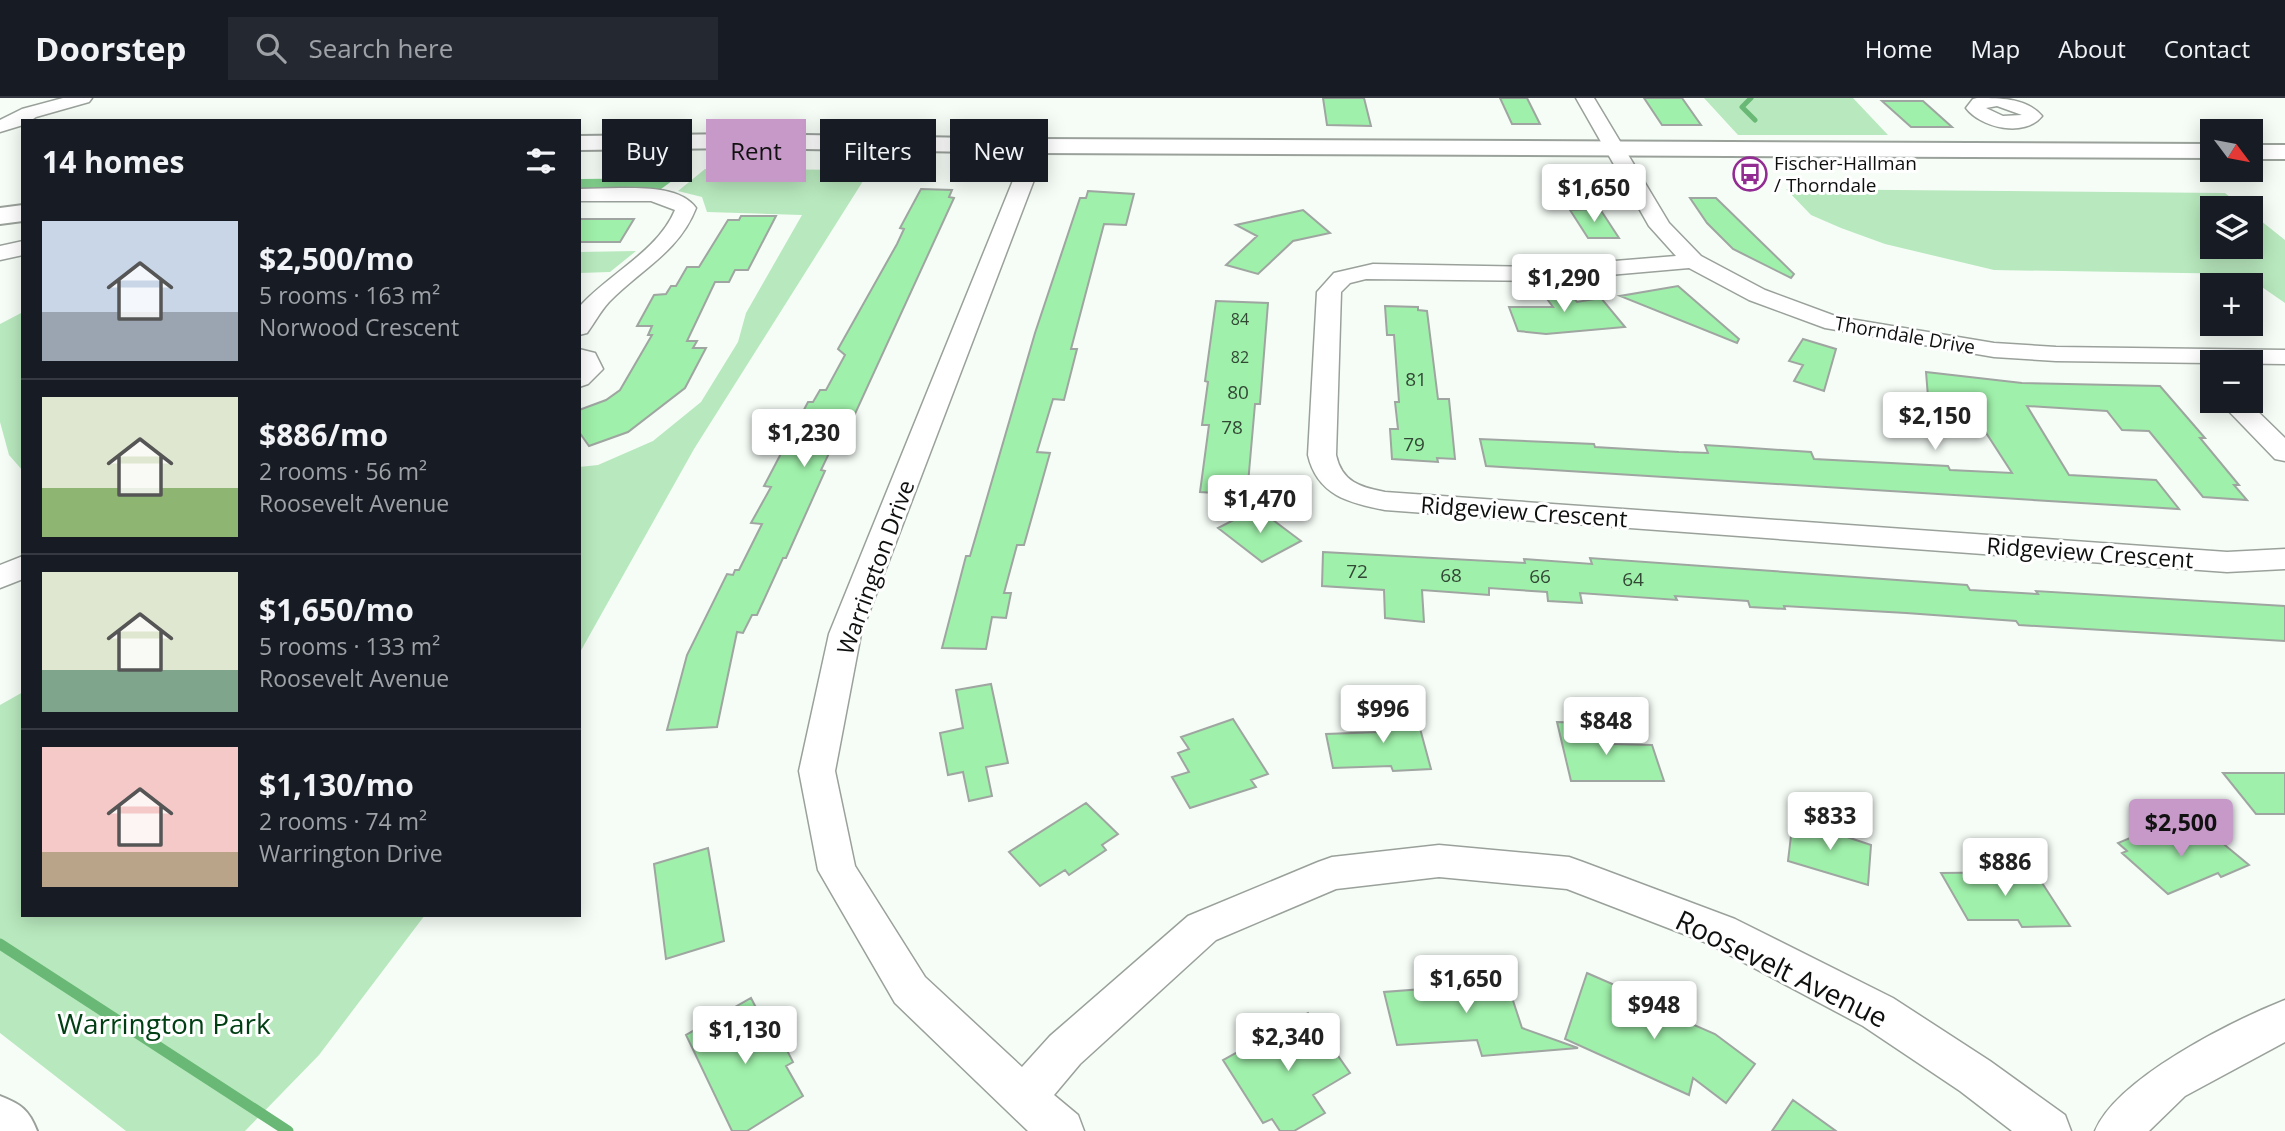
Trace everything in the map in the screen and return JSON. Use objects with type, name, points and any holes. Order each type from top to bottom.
[{"type":"main road","points":[[581,144],[741,141],[950,150]]},
{"type":"main road","points":[[1048,154],[1167,164],[1621,156],[2200,151]]},
{"type":"main road","points":[[2263,152],[2285,152]]},
{"type":"main road","points":[[581,158],[950,154]]},
{"type":"main road","points":[[1621,156],[2200,169]]},
{"type":"main road","points":[[2263,169],[2285,169]]},
{"type":"main road","points":[[0,201],[21,198]]},
{"type":"main road","points":[[0,216],[21,213]]},
{"type":"main road","points":[[0,1124],[10,1131]]},
{"type":"street","points":[[22,119],[29,113],[83,98]]},
{"type":"street","name":"Thorndale Drive","points":[[1585,98],[1660,226],[1693,261],[1757,295],[1833,323],[1994,350],[2285,357]]},
{"type":"street","points":[[0,110],[23,109],[29,113]]},
{"type":"street","points":[[0,126],[21,119]]},
{"type":"street","name":"Warrington Drive","points":[[1023,182],[845,634],[817,771],[837,870],[910,990],[1023,1098],[1062,1131]]},
{"type":"street","points":[[581,195],[650,195],[675,199],[686,208],[684,218],[672,236],[600,297],[581,323]]},
{"type":"street","points":[[0,253],[21,248]]},
{"type":"street","name":"Ridgeview Crescent","points":[[1693,261],[1541,274],[1373,271],[1350,274],[1335,281],[1329,292],[1322,455],[1324,471],[1335,483],[1354,495],[1385,501],[2227,562],[2285,559]]},
{"type":"street","points":[[2188,356],[2200,368]]},
{"type":"street","points":[[581,357],[586,358],[590,369],[581,377]]},
{"type":"street","points":[[2244,413],[2285,453]]},
{"type":"street","points":[[0,578],[21,567]]},
{"type":"street","name":"Roosevelt Avenue","points":[[1023,1098],[1065,1050],[1202,928],[1332,873],[1439,862],[1569,873],[1721,930],[1878,1012],[1975,1076],[2049,1131]]},
{"type":"street","points":[[2117,1131],[2170,1081],[2285,1020]]},
{"type":"green space","points":[[1704,98],[1853,98],[1888,135],[1738,135]]},
{"type":"green space","points":[[705,169],[706,182],[806,182],[806,170],[820,170],[820,182],[862,182],[694,449],[581,650],[581,467],[598,465],[653,441],[701,402],[738,342],[746,313],[802,215],[707,212],[702,197],[678,191]]},
{"type":"green space","points":[[581,179],[602,179],[602,182],[671,182],[661,189],[581,189]]},
{"type":"green space","points":[[1786,189],[2225,193],[2229,196],[2200,196],[2200,259],[2263,259],[2263,223],[2285,240],[2285,303],[2263,288],[2263,273],[1994,270],[1885,244],[1811,215]]},
{"type":"green space","points":[[636,251],[610,272],[581,273],[581,252]]},
{"type":"green space","points":[[21,313],[21,469],[9,455],[0,422],[0,324]]},
{"type":"green space","name":"Warrington Park","points":[[21,693],[21,917],[423,917],[319,1055],[245,1131],[126,1131],[0,1033],[0,705]]},
{"type":"building","points":[[1323,98],[1364,98],[1371,126],[1327,125]]},
{"type":"building","points":[[1500,98],[1527,98],[1540,124],[1512,124]]},
{"type":"building","points":[[1644,98],[1682,98],[1701,125],[1662,125]]},
{"type":"building","points":[[1882,101],[1923,101],[1952,127],[1911,127]]},
{"type":"building","points":[[921,189],[952,190],[949,197],[954,198],[849,427],[842,426],[821,470],[825,471],[786,558],[783,558],[757,615],[752,615],[743,633],[737,632],[717,727],[667,730],[687,655],[727,574],[733,575],[735,570],[739,570],[762,524],[751,523],[771,487],[764,486],[808,402],[813,402],[820,390],[826,390],[845,355],[838,349],[897,244],[904,229],[900,228]]},
{"type":"building","points":[[1088,191],[1134,194],[1126,225],[1104,224],[1071,349],[1077,349],[1064,400],[1053,399],[1037,452],[1050,453],[1024,545],[1017,545],[1004,593],[1011,593],[1006,618],[992,617],[986,649],[942,648],[966,556],[970,556],[1035,333],[1080,198],[1086,198]]},
{"type":"building","points":[[1690,198],[1716,198],[1794,274],[1791,278],[1733,249],[1707,223]]},
{"type":"building","points":[[1600,209],[1619,238],[1588,238],[1570,210]]},
{"type":"building","points":[[1303,210],[1330,233],[1293,241],[1258,274],[1226,265],[1257,236],[1236,225]]},
{"type":"building","points":[[741,216],[776,216],[748,270],[735,270],[729,282],[715,282],[687,341],[697,341],[693,348],[706,348],[685,388],[628,432],[589,446],[581,435],[581,409],[606,400],[620,390],[652,335],[648,335],[652,326],[637,326],[654,295],[666,294],[671,286],[676,286],[687,267],[699,267],[728,220],[739,220]]},
{"type":"building","points":[[581,219],[634,219],[620,242],[581,242]]},
{"type":"building","points":[[1561,282],[1577,302],[1601,298],[1625,327],[1546,334],[1518,331],[1509,307],[1553,307],[1536,284]]},
{"type":"building","points":[[1678,286],[1739,339],[1737,343],[1620,296]]},
{"type":"building","points":[[1216,301],[1268,303],[1260,404],[1255,404],[1247,495],[1200,492],[1209,425],[1202,425],[1208,382],[1205,381]]},
{"type":"building","points":[[1385,306],[1418,307],[1418,310],[1427,311],[1438,399],[1449,399],[1455,459],[1437,458],[1438,462],[1392,459],[1390,429],[1398,429],[1395,402],[1399,402],[1394,335],[1387,335]]},
{"type":"building","points":[[1803,339],[1836,349],[1824,391],[1794,381],[1803,365],[1789,361]]},
{"type":"building","points":[[1926,372],[2022,383],[2160,386],[2205,438],[2200,438],[2239,485],[2234,485],[2247,500],[2203,497],[2149,431],[2122,430],[2107,411],[2027,406],[2069,475],[2156,480],[2179,509],[1486,466],[1480,439],[1708,453],[1705,445],[1737,447],[1811,452],[1814,459],[1948,466],[1950,470],[2012,473],[1968,405],[1928,397]]},
{"type":"building","points":[[1257,508],[1301,541],[1262,562],[1218,528]]},
{"type":"building","points":[[1323,552],[1525,563],[1524,559],[1592,564],[1590,558],[1967,585],[1970,590],[2038,594],[2036,591],[2285,606],[2285,641],[2019,625],[2016,621],[1906,613],[1784,606],[1785,609],[1750,607],[1748,601],[1675,596],[1677,600],[1580,593],[1582,603],[1548,601],[1547,592],[1489,588],[1489,595],[1422,590],[1424,622],[1385,618],[1384,590],[1322,586]]},
{"type":"building","points":[[991,684],[1008,763],[986,767],[992,796],[969,801],[963,772],[948,775],[940,733],[963,728],[956,690]]},
{"type":"building","points":[[1415,710],[1431,769],[1393,771],[1391,766],[1333,768],[1326,734],[1380,732],[1376,711]]},
{"type":"building","points":[[1233,719],[1268,774],[1251,780],[1256,787],[1190,808],[1172,777],[1189,772],[1178,753],[1189,749],[1181,737]]},
{"type":"building","points":[[1557,722],[1587,723],[1590,735],[1609,736],[1611,744],[1652,745],[1664,781],[1571,781]]},
{"type":"building","points":[[2223,773],[2285,773],[2285,814],[2256,814]]},
{"type":"building","points":[[1086,803],[1118,834],[1102,845],[1106,850],[1069,875],[1065,870],[1040,886],[1009,852]]},
{"type":"building","points":[[1793,819],[1871,845],[1868,885],[1788,861]]},
{"type":"building","points":[[2209,832],[2249,865],[2221,877],[2218,873],[2168,894],[2122,853],[2127,851],[2118,843],[2142,833],[2151,841],[2172,833],[2183,842]]},
{"type":"building","points":[[708,848],[724,941],[666,959],[654,864]]},
{"type":"building","points":[[2035,872],[2070,926],[2022,927],[2018,920],[1968,920],[1941,873]]},
{"type":"building","points":[[1501,964],[1522,1028],[1578,1048],[1482,1056],[1477,1040],[1397,1045],[1384,992],[1462,986],[1457,967]]},
{"type":"building","points":[[1587,973],[1663,1006],[1662,1011],[1715,1034],[1755,1064],[1726,1103],[1693,1078],[1689,1095],[1565,1039]]},
{"type":"building","points":[[751,998],[764,1023],[771,1019],[793,1062],[786,1066],[803,1096],[747,1131],[732,1131],[686,1035]]},
{"type":"building","points":[[1308,1013],[1350,1073],[1313,1095],[1325,1113],[1294,1131],[1280,1131],[1272,1119],[1263,1123],[1223,1060]]},
{"type":"building","points":[[1793,1100],[1836,1131],[1772,1131]]},
{"type":"waterway","points":[[1751,98],[1742,107],[1755,120]]},
{"type":"waterway","points":[[0,944],[288,1131]]},
{"type":"place","name":"Fischer-Hallman / Thorndale","points":[[1750,174]]}]
